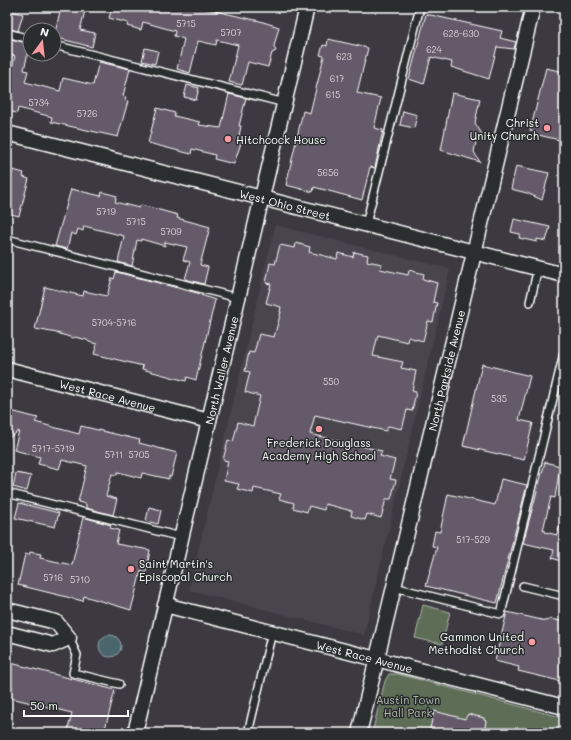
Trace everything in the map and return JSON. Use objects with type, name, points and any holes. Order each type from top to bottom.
[{"type":"street","name":"North Waller Avenue","points":[[134,733],[307,7]]},
{"type":"street","name":"North Parkside Avenue","points":[[359,733],[533,7]]},
{"type":"street","name":"West Ohio Street","points":[[7,133],[564,275]]},
{"type":"street","name":"West Race Avenue","points":[[7,370],[209,421]]},
{"type":"street","name":"West Race Avenue","points":[[165,604],[564,707]]},
{"type":"street","points":[[7,610],[56,622],[69,638],[53,645],[7,633]]},
{"type":"lane","points":[[366,224],[420,7]]},
{"type":"lane","points":[[7,33],[22,37]]},
{"type":"lane","points":[[62,47],[285,102]]},
{"type":"lane","points":[[7,239],[238,298]]},
{"type":"lane","points":[[530,302],[538,268]]},
{"type":"lane","points":[[394,587],[501,614],[564,353]]},
{"type":"lane","points":[[7,493],[181,537]]},
{"type":"lane","points":[[523,586],[564,596]]},
{"type":"lane","points":[[248,733],[272,632]]},
{"type":"lane","points":[[69,638],[77,656],[73,673],[120,684]]},
{"type":"shaded area","name":"Frederick Douglass Academy High School","points":[[275,225],[450,269],[364,635],[189,590]]},
{"type":"green space","points":[[423,605],[450,612],[442,644],[415,638]]},
{"type":"green space","name":"Austin Town Hall Park","points":[[389,674],[398,674],[564,718],[564,733],[372,733],[385,681]]},
{"type":"water","points":[[110,635],[118,638],[121,646],[118,654],[110,657],[102,654],[99,646],[102,638]]},
{"type":"building","points":[[61,7],[86,7],[80,30],[95,33],[92,47],[62,39],[62,22],[58,22]]},
{"type":"building","points":[[112,7],[197,7],[260,21],[279,27],[274,46],[276,51],[272,53],[268,67],[248,62],[242,85],[229,82],[238,45],[217,40],[216,45],[198,41],[190,73],[177,69],[184,39],[174,36],[175,31],[143,22],[141,30],[127,26],[128,23],[109,18]]},
{"type":"building","points":[[7,10],[23,14],[18,31],[7,28]]},
{"type":"building","points":[[426,14],[502,31],[500,38],[516,42],[514,49],[497,47],[489,79],[451,67],[452,62],[431,57],[424,84],[409,79]]},
{"type":"building","points":[[7,38],[22,42],[22,62],[26,62],[24,70],[28,71],[25,82],[60,91],[63,78],[93,85],[99,62],[130,69],[123,96],[126,97],[125,100],[128,101],[118,137],[51,122],[52,117],[18,108],[17,113],[7,111],[7,87],[15,56],[12,55],[11,59],[7,58]]},
{"type":"building","points":[[328,39],[368,48],[357,93],[381,98],[374,128],[383,130],[375,168],[370,167],[362,200],[314,187],[313,192],[286,185],[303,111],[310,113],[324,56],[320,55],[323,45],[327,46]]},
{"type":"building","points":[[145,48],[158,51],[155,64],[142,61]]},
{"type":"building","points":[[546,68],[564,72],[564,141],[534,134],[535,132],[530,131]]},
{"type":"building","points":[[187,85],[199,88],[196,100],[184,97]]},
{"type":"building","points":[[452,93],[480,99],[475,123],[482,134],[477,137],[474,152],[480,162],[441,150]]},
{"type":"building","points":[[229,94],[246,98],[239,126],[241,126],[239,136],[243,137],[234,164],[214,159],[215,155],[192,149],[191,154],[148,143],[157,108],[175,113],[174,116],[200,122],[199,125],[221,128]]},
{"type":"building","points":[[403,111],[417,115],[414,128],[400,125]]},
{"type":"building","points":[[516,166],[549,173],[542,200],[527,193],[511,189]]},
{"type":"building","points":[[13,170],[24,173],[23,177],[29,179],[19,216],[7,213],[7,192]]},
{"type":"building","points":[[71,189],[101,196],[102,192],[117,196],[115,202],[139,208],[141,205],[178,215],[177,218],[210,227],[200,265],[208,267],[204,284],[185,279],[190,262],[183,260],[187,247],[165,242],[165,246],[141,239],[141,241],[137,240],[132,266],[118,262],[124,236],[84,226],[83,231],[78,229],[76,235],[71,233],[67,249],[55,246]]},
{"type":"building","points":[[514,219],[550,227],[546,241],[537,239],[537,242],[519,238],[520,234],[511,232]]},
{"type":"building","points":[[296,243],[310,247],[309,252],[337,259],[338,253],[353,257],[354,252],[368,255],[367,261],[382,264],[380,269],[408,275],[409,270],[424,274],[423,279],[437,283],[433,302],[437,303],[433,322],[428,321],[423,341],[408,337],[407,342],[378,335],[373,356],[403,362],[401,368],[416,371],[412,391],[416,392],[412,411],[407,410],[402,429],[388,426],[386,431],[315,415],[310,434],[382,451],[380,456],[395,460],[390,479],[396,480],[391,499],[386,499],[381,518],[367,514],[365,520],[351,516],[352,511],[325,504],[324,510],[309,506],[307,512],[293,508],[294,503],[279,499],[281,494],[254,488],[253,493],[237,489],[239,484],[224,481],[228,461],[223,460],[228,440],[233,442],[238,422],[253,426],[260,396],[245,392],[250,372],[245,371],[249,352],[254,353],[259,334],[274,337],[281,312],[281,307],[266,303],[271,284],[266,283],[270,263],[275,264],[280,245],[295,248]]},
{"type":"building","points":[[116,272],[201,294],[215,300],[196,380],[187,377],[186,381],[142,369],[143,366],[94,354],[97,344],[75,337],[73,338],[35,329],[45,287],[83,296],[84,291],[107,296],[112,278],[114,279]]},
{"type":"building","points":[[482,364],[530,376],[519,420],[533,423],[524,460],[463,446]]},
{"type":"building","points":[[7,410],[38,418],[35,422],[79,434],[81,426],[140,440],[139,443],[177,453],[171,477],[169,476],[169,479],[142,473],[141,478],[118,472],[117,475],[112,474],[106,496],[117,499],[113,515],[86,508],[86,504],[78,502],[87,466],[62,460],[59,469],[38,464],[40,457],[14,450],[19,431],[7,439]]},
{"type":"building","points":[[545,462],[560,466],[555,498],[551,497],[543,530],[545,530],[545,532],[557,535],[560,525],[564,525],[564,562],[552,558],[554,550],[523,543]]},
{"type":"building","points":[[16,473],[31,476],[27,491],[13,487]]},
{"type":"building","points":[[501,479],[527,485],[497,603],[426,586],[437,547],[432,546],[435,531],[440,532],[448,494],[495,505]]},
{"type":"building","points":[[19,503],[59,513],[55,527],[15,518]]},
{"type":"building","points":[[149,507],[161,510],[158,524],[146,521]]},
{"type":"building","points":[[83,517],[111,525],[110,528],[119,530],[116,544],[150,550],[146,573],[141,571],[131,610],[84,596],[83,601],[18,585],[25,554],[29,555],[30,552],[41,554],[40,558],[72,565]]},
{"type":"building","name":"Gammon United Methodist Church","points":[[507,612],[546,621],[551,619],[564,622],[564,682],[518,671],[519,667],[495,661]]},
{"type":"building","points":[[7,662],[115,690],[104,733],[67,733],[72,713],[7,697]]},
{"type":"building","points":[[434,711],[465,719],[468,714],[484,718],[486,721],[484,733],[429,733]]},
{"type":"place","name":"Christ Unity Church","points":[[547,128]]},
{"type":"place","name":"Hitchcock House","points":[[228,139]]},
{"type":"place","name":"Frederick Douglass Academy High School","points":[[319,429]]},
{"type":"place","name":"Saint Martin's Episcopal Church","points":[[131,569]]},
{"type":"place","name":"Gammon United Methodist Church","points":[[532,642]]}]
